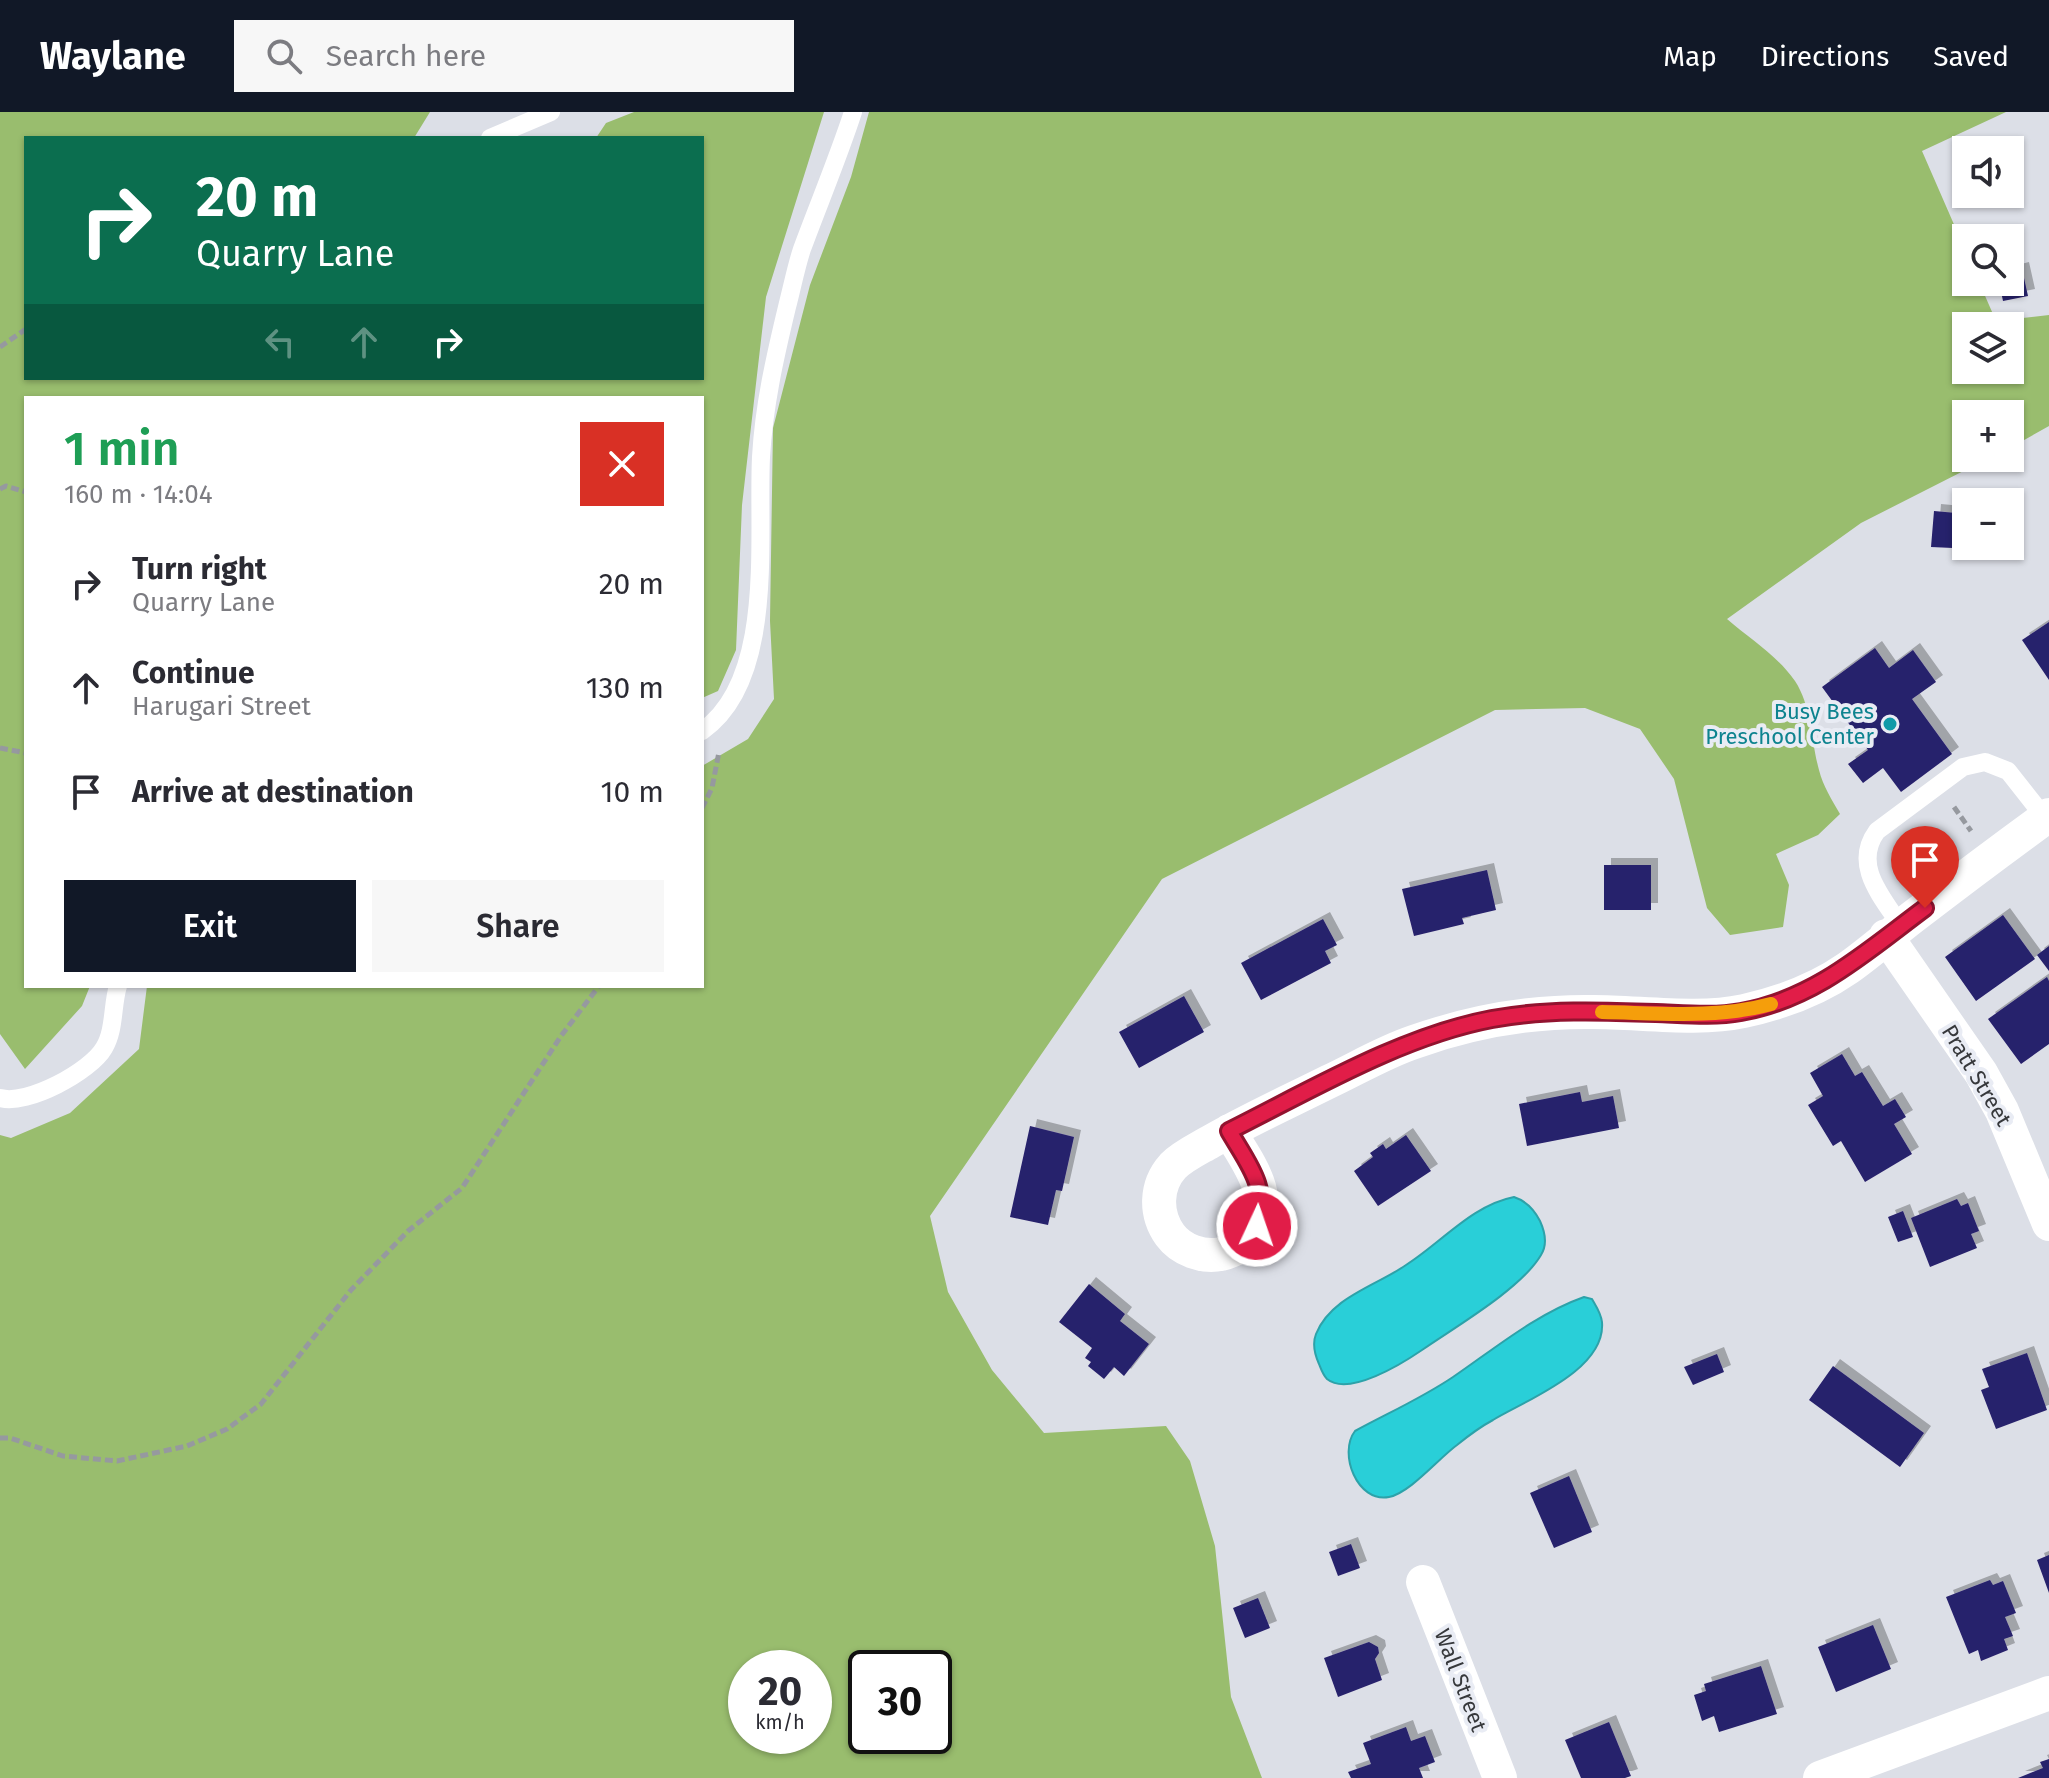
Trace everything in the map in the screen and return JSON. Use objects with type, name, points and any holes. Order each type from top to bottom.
[{"type":"street","points":[[1229,1131],[1408,1043],[1450,1029],[1537,1012],[1701,1014],[1741,1012],[1781,1001],[1847,968],[2047,816]]},
{"type":"street","name":"Pratt Street","points":[[1894,931],[1988,1085],[2017,1143],[2049,1224]]},
{"type":"street","name":"Wall Street","points":[[1423,1582],[1500,1778]]},
{"type":"street","points":[[1820,1778],[2049,1693]]},
{"type":"lane","points":[[495,136],[551,112]]},
{"type":"lane","points":[[708,727],[738,689],[750,660],[758,605],[761,454],[768,384],[802,250],[853,112]]},
{"type":"lane","points":[[1894,931],[1866,864],[1870,840],[1938,785],[1973,763],[1994,764],[2008,771],[2047,816]]},
{"type":"lane","points":[[0,1098],[32,1097],[94,1061],[106,1046],[118,988]]},
{"type":"path","points":[[0,347],[24,330]]},
{"type":"path","points":[[0,489],[6,486],[24,491]]},
{"type":"path","points":[[704,804],[712,788],[721,747],[708,727]]},
{"type":"path","points":[[0,748],[24,753]]},
{"type":"path","points":[[1938,785],[1976,839]]},
{"type":"path","points":[[1882,828],[1919,881]]},
{"type":"path","points":[[0,1438],[10,1438],[63,1456],[117,1461],[187,1446],[227,1429],[261,1404],[351,1290],[408,1231],[462,1188],[561,1036],[597,988]]},
{"type":"green space","points":[[0,112],[430,112],[415,136],[24,136],[24,380],[704,380],[704,136],[597,136],[606,123],[634,112],[824,112],[766,297],[742,505],[736,650],[718,691],[704,697],[704,396],[24,396],[24,988],[89,988],[82,1006],[25,1069],[0,1034]]},
{"type":"green space","points":[[869,112],[2006,112],[1922,151],[1954,224],[1952,296],[1985,296],[1992,312],[1952,312],[1952,384],[2024,384],[2024,318],[2049,315],[2049,426],[2024,440],[2024,400],[1952,400],[1952,472],[1961,472],[1861,523],[1727,619],[1772,655],[1801,691],[1821,776],[1840,814],[1818,835],[1776,854],[1789,885],[1783,927],[1730,935],[1707,908],[1674,779],[1640,729],[1585,708],[1495,710],[1162,879],[930,1216],[948,1292],[992,1370],[1044,1433],[1166,1426],[1190,1461],[1215,1546],[1231,1697],[1262,1778],[0,1778],[0,1135],[11,1138],[70,1113],[139,1049],[147,988],[704,988],[704,765],[748,739],[774,699],[770,621],[773,428],[810,285],[851,177]]},
{"type":"water","points":[[1514,1197],[1526,1203],[1535,1213],[1545,1238],[1541,1255],[1519,1281],[1469,1319],[1389,1370],[1348,1384],[1327,1379],[1316,1357],[1314,1342],[1323,1321],[1332,1311],[1343,1301],[1406,1265],[1471,1216],[1499,1201]]},
{"type":"water","points":[[1584,1297],[1592,1299],[1602,1322],[1600,1339],[1578,1369],[1474,1432],[1397,1494],[1378,1497],[1360,1485],[1350,1463],[1350,1440],[1355,1431],[1441,1385],[1532,1322]]},
{"type":"building","points":[[2024,278],[2028,296],[2003,301],[2002,296],[2024,296]]},
{"type":"building","points":[[1934,511],[1952,513],[1952,548],[1931,547]]},
{"type":"building","points":[[2049,622],[2049,680],[2022,640]]},
{"type":"building","name":"Busy Bees Preschool Center","points":[[1875,648],[1889,668],[1913,650],[1936,682],[1912,699],[1952,754],[1901,792],[1883,768],[1863,783],[1848,764],[1868,750],[1822,687]]},
{"type":"building","points":[[1604,865],[1651,865],[1651,910],[1604,910]]},
{"type":"building","points":[[1487,870],[1496,910],[1462,918],[1464,924],[1414,936],[1402,889]]},
{"type":"building","points":[[2003,915],[2035,959],[1976,1001],[1945,957]]},
{"type":"building","points":[[1323,919],[1337,945],[1325,951],[1331,963],[1261,1000],[1241,963]]},
{"type":"building","points":[[2049,946],[2049,971],[2037,955]]},
{"type":"building","points":[[2047,977],[2049,1044],[2021,1064],[1988,1019]]},
{"type":"building","points":[[1184,996],[1204,1032],[1139,1068],[1119,1032]]},
{"type":"building","points":[[1842,1054],[1855,1076],[1862,1072],[1883,1106],[1895,1099],[1906,1117],[1894,1124],[1912,1154],[1865,1182],[1841,1141],[1833,1146],[1808,1105],[1823,1096],[1810,1073]]},
{"type":"building","points":[[1580,1092],[1582,1102],[1613,1096],[1619,1128],[1527,1146],[1519,1104]]},
{"type":"building","points":[[1030,1126],[1074,1137],[1062,1191],[1056,1190],[1048,1225],[1010,1217]]},
{"type":"building","points":[[1406,1135],[1431,1171],[1378,1206],[1354,1171],[1373,1157],[1370,1153],[1383,1144],[1386,1149]]},
{"type":"building","points":[[1957,1199],[1961,1206],[1968,1203],[1979,1231],[1971,1234],[1977,1248],[1930,1267],[1911,1218]]},
{"type":"building","points":[[1903,1211],[1913,1237],[1898,1242],[1888,1217]]},
{"type":"building","points":[[1089,1284],[1125,1314],[1120,1321],[1149,1344],[1124,1376],[1114,1367],[1104,1379],[1088,1366],[1091,1362],[1085,1358],[1092,1348],[1059,1322]]},
{"type":"building","points":[[2027,1353],[2047,1410],[1996,1429],[1981,1390],[1989,1387],[1982,1369]]},
{"type":"building","points":[[1717,1354],[1724,1372],[1693,1385],[1684,1367]]},
{"type":"building","points":[[1833,1366],[1924,1433],[1900,1467],[1809,1400]]},
{"type":"building","points":[[1569,1476],[1592,1532],[1554,1548],[1530,1493]]},
{"type":"building","points":[[1351,1544],[1360,1568],[1338,1576],[1329,1552]]},
{"type":"building","points":[[2049,1555],[2049,1593],[2037,1560]]},
{"type":"building","points":[[1990,1580],[1993,1585],[2003,1581],[2016,1613],[2005,1617],[2013,1636],[2004,1639],[2008,1650],[1981,1661],[1978,1650],[1969,1654],[1946,1597]]},
{"type":"building","points":[[1258,1598],[1270,1628],[1245,1638],[1233,1608]]},
{"type":"building","points":[[1873,1625],[1891,1669],[1836,1692],[1818,1647]]},
{"type":"building","points":[[1369,1642],[1378,1647],[1379,1653],[1375,1659],[1382,1680],[1338,1697],[1324,1658]]},
{"type":"building","points":[[1761,1666],[1777,1714],[1719,1732],[1714,1716],[1702,1721],[1694,1695],[1706,1691],[1704,1684]]},
{"type":"building","points":[[1609,1722],[1631,1776],[1581,1778],[1565,1740]]},
{"type":"building","points":[[1406,1727],[1411,1741],[1425,1736],[1435,1762],[1419,1768],[1423,1778],[1351,1778],[1348,1772],[1371,1764],[1363,1743]]},
{"type":"building","points":[[2049,1759],[2049,1778],[2018,1778],[2043,1768],[2040,1762]]},
{"type":"slow traffic","points":[[1602,1012],[1701,1014],[1741,1012],[1771,1004]]},
{"type":"place","name":"Busy Bees Preschool Center","points":[[1890,724]]},
{"type":"route","points":[[1257,1226],[1262,1211],[1258,1180],[1229,1131],[1408,1043],[1490,1019],[1537,1012],[1741,1012],[1781,1001],[1821,983],[1847,968],[1925,908]]}]
